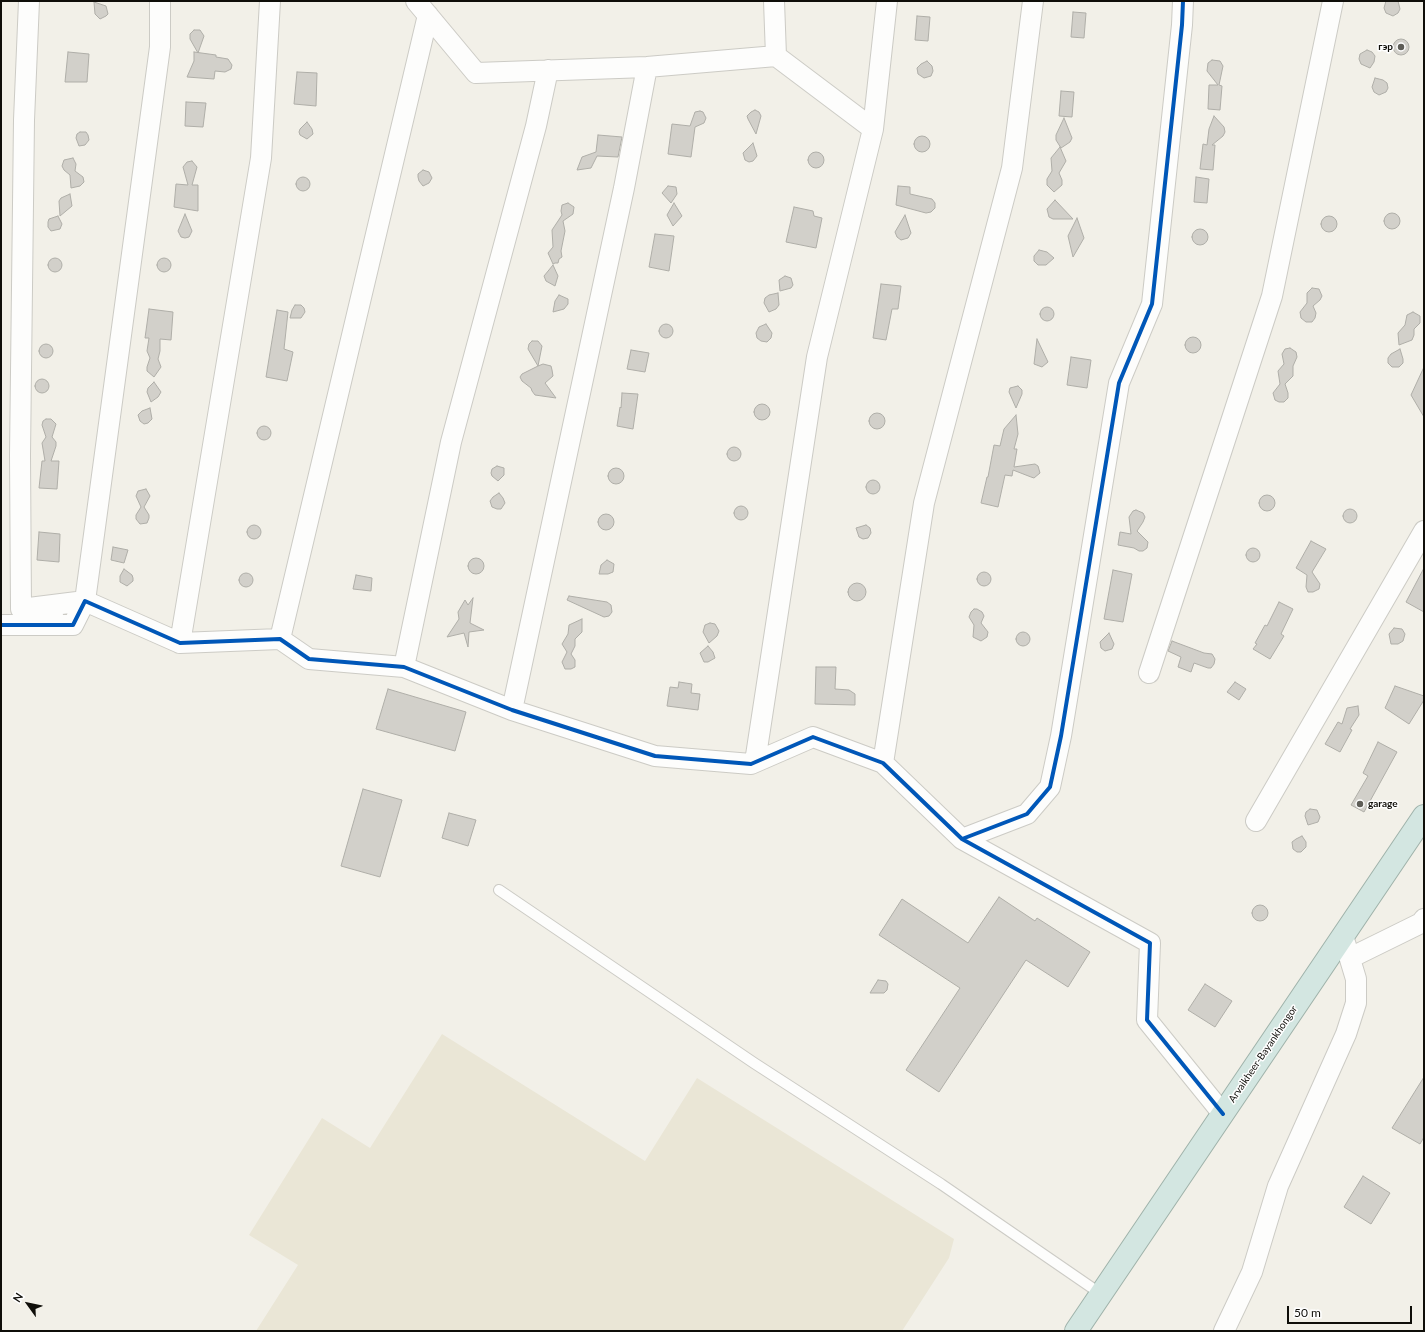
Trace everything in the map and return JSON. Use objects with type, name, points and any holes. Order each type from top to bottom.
[{"type":"highway","name":"Arvaikheer-Bayankhongor","points":[[1076,1331],[1424,816]]},
{"type":"street","points":[[21,609],[20,455],[24,120],[29,1]]},
{"type":"street","points":[[73,625],[85,601],[160,47],[160,1]]},
{"type":"street","points":[[180,643],[261,158],[270,1]]},
{"type":"street","points":[[774,1],[776,56]]},
{"type":"street","points":[[755,762],[817,357],[873,129],[888,1]]},
{"type":"street","points":[[883,763],[924,504],[1012,168],[1033,1]]},
{"type":"street","points":[[962,839],[1027,814],[1050,787],[1061,736],[1119,383],[1152,304],[1182,25],[1183,1]]},
{"type":"street","points":[[1149,674],[1272,296],[1333,1]]},
{"type":"street","points":[[280,639],[422,8]]},
{"type":"street","points":[[422,8],[476,72],[647,67],[776,56],[873,129]]},
{"type":"street","points":[[512,710],[623,196],[647,67]]},
{"type":"street","points":[[404,667],[451,442],[536,126],[548,70]]},
{"type":"street","points":[[1256,821],[1424,531]]},
{"type":"street","points":[[21,609],[85,601],[180,643],[280,639],[309,659],[404,667],[512,710],[655,756],[751,764],[813,737],[883,763],[962,839],[1150,943],[1147,1020],[1222,1114]]},
{"type":"street","points":[[21,609],[73,625]]},
{"type":"street","points":[[1,625],[73,625]]},
{"type":"street","points":[[1350,958],[1421,923],[1424,919]]},
{"type":"street","points":[[1224,1331],[1252,1272],[1278,1186],[1346,1034],[1356,1003],[1356,979],[1343,936]]},
{"type":"lane","points":[[498,890],[754,1063],[942,1184],[1101,1294]]},
{"type":"shaded area","points":[[442,1034],[645,1161],[697,1078],[954,1239],[949,1258],[902,1331],[256,1331],[298,1265],[249,1235],[322,1118],[370,1148]]},
{"type":"building","name":"гэр","points":[[1386,1],[1398,1],[1400,9],[1398,13],[1393,16],[1386,13],[1384,8]]},
{"type":"building","points":[[94,2],[106,6],[108,14],[106,16],[100,19],[95,14]]},
{"type":"building","points":[[1073,12],[1086,13],[1084,38],[1071,37]]},
{"type":"building","points":[[917,16],[930,17],[928,41],[915,40]]},
{"type":"building","points":[[194,30],[200,30],[204,36],[198,53],[190,39],[190,34]]},
{"type":"building","name":"гэр","points":[[1401,39],[1407,41],[1409,47],[1407,53],[1401,55],[1395,53],[1393,47],[1395,41]]},
{"type":"building","name":"гэр","points":[[1367,50],[1372,52],[1375,56],[1374,62],[1370,68],[1361,64],[1359,59],[1360,54]]},
{"type":"building","points":[[68,52],[89,54],[87,82],[65,82]]},
{"type":"building","points":[[194,52],[216,55],[216,57],[228,59],[232,65],[231,69],[225,72],[215,71],[214,79],[187,77],[194,61]]},
{"type":"building","points":[[1212,60],[1220,61],[1223,66],[1219,85],[1222,86],[1220,110],[1208,109],[1209,85],[1218,85],[1207,71],[1208,63]]},
{"type":"building","points":[[927,61],[932,66],[933,71],[931,76],[924,78],[918,74],[917,68]]},
{"type":"building","points":[[297,72],[317,73],[316,106],[294,104]]},
{"type":"building","name":"гэр","points":[[1375,78],[1383,80],[1387,83],[1388,88],[1386,92],[1379,95],[1374,92],[1372,87]]},
{"type":"building","points":[[1061,91],[1074,92],[1072,117],[1059,116]]},
{"type":"building","points":[[186,102],[206,103],[203,127],[185,126]]},
{"type":"building","points":[[755,110],[759,112],[761,116],[756,134],[747,116]]},
{"type":"building","points":[[695,112],[703,112],[706,118],[704,123],[695,127],[691,157],[668,154],[672,124],[690,126]]},
{"type":"building","points":[[1214,116],[1224,127],[1225,132],[1223,136],[1212,145],[1215,145],[1213,170],[1200,169],[1203,144],[1207,145],[1209,129]]},
{"type":"building","points":[[1064,118],[1072,138],[1070,142],[1061,148],[1056,140],[1056,135]]},
{"type":"building","points":[[307,122],[312,129],[313,134],[307,139],[300,135],[299,132]]},
{"type":"building","points":[[80,132],[86,132],[89,140],[85,145],[79,146],[76,138],[77,134]]},
{"type":"building","points":[[598,135],[622,137],[618,157],[597,156],[591,168],[577,170],[582,157],[596,152]]},
{"type":"building","points":[[922,136],[928,138],[930,144],[928,150],[922,152],[916,150],[914,144],[916,138]]},
{"type":"building","points":[[753,143],[757,156],[753,161],[749,162],[745,160],[743,153]]},
{"type":"building","points":[[1060,147],[1066,161],[1059,173],[1062,180],[1062,185],[1054,192],[1047,185],[1047,179],[1052,171],[1051,158]]},
{"type":"building","points":[[816,152],[823,157],[824,160],[819,167],[816,168],[809,163],[808,160],[813,153]]},
{"type":"building","points":[[73,158],[76,164],[75,171],[83,177],[84,182],[80,186],[71,188],[70,175],[62,166],[64,160]]},
{"type":"building","points":[[192,161],[197,167],[192,185],[198,185],[198,211],[174,207],[176,184],[188,185],[183,167],[187,162]]},
{"type":"building","points":[[423,170],[429,172],[432,178],[429,183],[423,186],[419,181],[418,174]]},
{"type":"building","points":[[303,177],[308,179],[310,184],[308,189],[303,191],[298,189],[296,184],[298,179]]},
{"type":"building","points":[[1196,177],[1209,179],[1207,203],[1194,202]]},
{"type":"building","points":[[668,186],[676,187],[677,194],[671,203],[662,193]]},
{"type":"building","points":[[898,186],[910,187],[910,194],[932,199],[935,203],[935,208],[931,212],[926,213],[896,205]]},
{"type":"building","points":[[70,194],[72,206],[60,216],[59,201],[61,198]]},
{"type":"building","points":[[1055,200],[1073,219],[1053,219],[1049,217],[1047,209]]},
{"type":"building","points":[[568,203],[574,207],[573,214],[563,221],[565,231],[561,251],[562,257],[559,259],[558,263],[553,264],[548,253],[553,247],[552,230],[562,215],[562,205]]},
{"type":"building","points":[[674,203],[682,216],[673,226],[667,215]]},
{"type":"building","points":[[794,207],[813,211],[814,216],[822,218],[816,248],[786,242]]},
{"type":"building","points":[[1392,213],[1398,215],[1400,221],[1398,227],[1392,229],[1386,227],[1384,221],[1386,215]]},
{"type":"building","points":[[185,214],[192,231],[189,237],[185,238],[181,237],[178,231]]},
{"type":"building","points":[[905,215],[911,233],[908,238],[901,240],[897,237],[895,232]]},
{"type":"building","points":[[58,216],[62,224],[60,229],[51,231],[48,227],[49,219]]},
{"type":"building","points":[[1329,216],[1335,218],[1337,224],[1335,230],[1329,232],[1323,230],[1321,224],[1323,218]]},
{"type":"building","points":[[1077,218],[1084,238],[1073,257],[1068,236]]},
{"type":"building","points":[[1200,229],[1206,231],[1208,237],[1206,243],[1200,245],[1194,243],[1192,237],[1194,231]]},
{"type":"building","points":[[655,234],[674,236],[669,271],[649,267]]},
{"type":"building","points":[[1039,250],[1047,252],[1054,258],[1046,265],[1038,265],[1034,261],[1034,256]]},
{"type":"building","points":[[55,258],[60,260],[62,265],[60,270],[55,272],[50,270],[48,265],[50,260]]},
{"type":"building","points":[[164,258],[169,260],[171,265],[169,270],[164,272],[159,270],[157,265],[159,260]]},
{"type":"building","points":[[553,265],[558,276],[555,286],[546,281],[544,276]]},
{"type":"building","points":[[785,276],[791,278],[793,285],[791,288],[780,291],[779,280]]},
{"type":"building","points":[[881,284],[901,286],[898,309],[892,309],[886,340],[873,338]]},
{"type":"building","points":[[1312,288],[1319,289],[1322,296],[1313,306],[1316,313],[1315,318],[1312,322],[1306,322],[1301,318],[1300,312],[1307,303],[1307,293]]},
{"type":"building","points":[[778,293],[779,305],[776,309],[769,312],[764,303],[765,298],[769,295]]},
{"type":"building","points":[[559,295],[568,299],[568,304],[564,309],[553,312],[555,301]]},
{"type":"building","points":[[295,305],[301,305],[304,308],[305,312],[301,318],[290,318]]},
{"type":"building","points":[[1047,307],[1052,309],[1054,314],[1052,319],[1047,321],[1042,319],[1040,314],[1042,309]]},
{"type":"building","points":[[149,309],[173,312],[171,340],[160,339],[158,359],[161,367],[154,377],[147,371],[150,358],[147,351],[149,338],[145,338]]},
{"type":"building","points":[[277,310],[288,312],[284,349],[293,352],[287,381],[266,377]]},
{"type":"building","points":[[1413,312],[1420,316],[1420,323],[1414,329],[1412,340],[1399,345],[1398,333],[1405,325],[1407,315]]},
{"type":"building","points":[[663,324],[669,324],[673,328],[673,334],[669,338],[663,338],[659,334],[659,328]]},
{"type":"building","points":[[766,324],[772,333],[771,338],[767,342],[761,341],[757,338],[756,333],[759,327]]},
{"type":"building","points":[[1193,337],[1199,339],[1201,345],[1199,351],[1193,353],[1187,351],[1185,345],[1187,339]]},
{"type":"building","points":[[1037,339],[1048,362],[1042,367],[1034,364]]},
{"type":"building","points":[[532,341],[538,341],[542,346],[538,366],[528,349],[529,344]]},
{"type":"building","points":[[46,344],[51,346],[53,351],[51,356],[46,358],[41,356],[39,351],[41,346]]},
{"type":"building","points":[[1290,348],[1296,352],[1297,357],[1293,366],[1293,376],[1285,384],[1288,398],[1284,402],[1279,402],[1275,400],[1273,393],[1280,384],[1278,371],[1284,364],[1282,354],[1285,349]]},
{"type":"building","points":[[1400,349],[1403,363],[1399,367],[1392,367],[1388,363],[1388,358],[1391,354]]},
{"type":"building","points":[[631,350],[649,353],[645,372],[627,369]]},
{"type":"building","points":[[1071,357],[1091,360],[1087,388],[1067,385]]},
{"type":"building","points":[[543,364],[551,366],[553,376],[545,383],[556,398],[535,395],[531,388],[522,381],[520,377],[522,374]]},
{"type":"building","points":[[1424,367],[1424,417],[1411,395]]},
{"type":"building","points":[[42,379],[47,381],[49,386],[47,391],[42,393],[37,391],[35,386],[37,381]]},
{"type":"building","points":[[154,382],[161,392],[158,397],[151,402],[147,392],[148,388]]},
{"type":"building","points":[[1018,386],[1022,390],[1022,394],[1016,408],[1009,392],[1010,388]]},
{"type":"building","points":[[622,393],[638,394],[633,429],[617,426],[620,407],[621,408]]},
{"type":"building","points":[[762,404],[769,409],[770,412],[765,419],[762,420],[755,415],[754,412],[759,405]]},
{"type":"building","points":[[150,408],[152,419],[148,423],[144,424],[140,421],[138,415],[142,411]]},
{"type":"building","points":[[877,413],[883,415],[885,421],[883,427],[877,429],[871,427],[869,421],[871,415]]},
{"type":"building","points":[[1016,415],[1018,434],[1014,449],[1017,449],[1014,467],[1035,464],[1038,466],[1040,473],[1034,478],[1013,470],[1012,476],[1005,475],[998,507],[981,503],[994,445],[1000,446],[1004,429]]},
{"type":"building","points":[[46,419],[51,419],[56,424],[52,437],[56,442],[56,446],[51,461],[59,461],[57,489],[39,488],[42,461],[45,461],[42,443],[46,437],[42,425],[43,421]]},
{"type":"building","points":[[264,426],[269,428],[271,433],[269,438],[264,440],[259,438],[257,433],[259,428]]},
{"type":"building","points":[[731,447],[737,447],[741,451],[741,457],[737,461],[731,461],[727,457],[727,451]]},
{"type":"building","points":[[497,466],[504,468],[504,475],[498,481],[492,476],[491,473],[492,469]]},
{"type":"building","points":[[616,468],[623,473],[624,476],[619,483],[616,484],[609,479],[608,476],[613,469]]},
{"type":"building","points":[[870,480],[876,480],[880,484],[880,490],[876,494],[870,494],[866,490],[866,484]]},
{"type":"building","points":[[146,489],[150,496],[144,507],[149,515],[149,518],[147,523],[140,524],[136,519],[136,515],[141,507],[136,496],[138,491]]},
{"type":"building","points":[[499,493],[505,503],[501,509],[497,509],[492,507],[490,501]]},
{"type":"building","points":[[1267,495],[1273,497],[1275,503],[1273,509],[1267,511],[1261,509],[1259,503],[1261,497]]},
{"type":"building","points":[[738,506],[744,506],[748,510],[748,516],[744,520],[738,520],[734,516],[734,510]]},
{"type":"building","points":[[1350,509],[1355,511],[1357,516],[1355,521],[1350,523],[1345,521],[1343,516],[1345,511]]},
{"type":"building","points":[[1136,510],[1143,513],[1145,517],[1137,531],[1148,542],[1147,548],[1143,551],[1118,545],[1120,532],[1131,534],[1129,517],[1133,511]]},
{"type":"building","points":[[606,514],[613,519],[614,522],[609,529],[606,530],[599,525],[598,522],[603,515]]},
{"type":"building","points":[[254,525],[259,527],[261,532],[259,537],[254,539],[249,537],[247,532],[249,527]]},
{"type":"building","points":[[866,525],[870,528],[871,533],[868,538],[863,539],[859,537],[856,528]]},
{"type":"building","points":[[39,532],[60,534],[59,562],[37,560]]},
{"type":"building","points":[[1311,541],[1326,549],[1312,572],[1320,584],[1319,589],[1313,592],[1308,592],[1306,587],[1307,575],[1296,568]]},
{"type":"building","points":[[113,547],[128,550],[124,563],[111,560]]},
{"type":"building","points":[[1250,548],[1256,548],[1260,552],[1260,558],[1256,562],[1250,562],[1246,558],[1246,552]]},
{"type":"building","points":[[476,558],[483,563],[484,566],[479,573],[476,574],[469,569],[468,566],[473,559]]},
{"type":"building","points":[[607,560],[614,564],[613,572],[608,574],[599,574],[601,565]]},
{"type":"building","points":[[1424,568],[1424,612],[1406,602]]},
{"type":"building","points":[[124,569],[132,575],[133,578],[133,581],[127,586],[120,582],[120,576]]},
{"type":"building","points":[[1113,570],[1132,574],[1123,622],[1104,619]]},
{"type":"building","points":[[981,572],[987,572],[991,576],[991,582],[987,586],[981,586],[977,582],[977,576]]},
{"type":"building","points":[[246,573],[251,575],[253,580],[251,585],[246,587],[241,585],[239,580],[241,575]]},
{"type":"building","points":[[356,575],[372,578],[371,591],[353,589]]},
{"type":"building","points":[[857,583],[863,586],[866,592],[863,598],[857,601],[851,598],[848,592],[851,586]]},
{"type":"building","points":[[569,596],[607,602],[611,605],[612,612],[609,616],[604,617],[567,600]]},
{"type":"building","points":[[473,598],[470,623],[484,630],[469,632],[468,647],[464,633],[447,637],[459,619],[458,612],[465,600],[468,605]]},
{"type":"building","points":[[1279,602],[1293,609],[1281,634],[1284,636],[1270,659],[1253,649]]},
{"type":"building","points":[[974,609],[982,612],[984,616],[981,623],[988,632],[987,637],[981,641],[973,637],[974,625],[969,617]]},
{"type":"building","points":[[582,619],[582,632],[575,639],[575,646],[571,654],[575,660],[575,667],[565,669],[562,662],[567,652],[562,644],[568,634],[569,625]]},
{"type":"building","points":[[710,623],[715,624],[719,631],[717,636],[709,643],[703,632],[705,625]]},
{"type":"building","points":[[1394,628],[1402,629],[1405,634],[1403,641],[1398,644],[1391,644],[1389,634]]},
{"type":"building","points":[[1020,632],[1026,632],[1030,636],[1030,642],[1026,646],[1020,646],[1016,642],[1016,636]]},
{"type":"building","points":[[1109,633],[1114,644],[1112,649],[1105,651],[1101,648],[1100,642]]},
{"type":"building","points":[[1172,641],[1204,653],[1212,654],[1215,659],[1214,664],[1211,668],[1208,668],[1194,663],[1191,672],[1178,667],[1181,657],[1168,651]]},
{"type":"building","points":[[708,646],[713,652],[715,658],[708,662],[704,662],[700,653]]},
{"type":"building","points":[[816,667],[836,667],[835,689],[849,690],[855,694],[855,705],[815,704]]},
{"type":"building","points":[[679,682],[692,684],[691,693],[700,694],[698,710],[667,706],[670,687],[678,688]]},
{"type":"building","points":[[1235,682],[1246,689],[1239,700],[1227,692]]},
{"type":"building","points":[[1395,686],[1424,696],[1424,700],[1409,724],[1385,708]]},
{"type":"building","points":[[388,689],[466,712],[455,751],[376,729]]},
{"type":"building","points":[[1358,706],[1359,715],[1350,729],[1352,730],[1340,752],[1325,744],[1338,722],[1342,724],[1347,708]]},
{"type":"building","points":[[1378,742],[1397,752],[1364,812],[1351,805],[1368,776],[1363,773]]},
{"type":"building","points":[[363,789],[402,800],[380,877],[341,866]]},
{"type":"building","points":[[1310,809],[1317,810],[1320,817],[1318,822],[1308,825],[1305,816],[1306,812]]},
{"type":"building","points":[[449,813],[476,820],[468,846],[442,838]]},
{"type":"building","points":[[1302,836],[1306,842],[1306,847],[1301,852],[1297,852],[1293,849],[1292,842]]},
{"type":"building","points":[[999,897],[1035,921],[1037,918],[1090,952],[1068,987],[1026,960],[939,1092],[906,1070],[960,988],[879,935],[902,899],[968,943]]},
{"type":"building","points":[[1257,905],[1263,905],[1268,910],[1266,919],[1263,921],[1257,921],[1252,916],[1252,910]]},
{"type":"building","points":[[878,980],[886,981],[888,984],[887,990],[884,993],[870,993]]},
{"type":"building","points":[[1205,984],[1232,1001],[1215,1027],[1188,1010]]},
{"type":"building","points":[[1424,1077],[1424,1137],[1420,1144],[1392,1128]]},
{"type":"building","points":[[1363,1176],[1390,1193],[1371,1224],[1344,1207]]},
{"type":"cycle path","points":[[962,839],[1027,814],[1050,787],[1061,736],[1119,383],[1152,304],[1182,25],[1183,1]]},
{"type":"cycle path","points":[[1,625],[73,625],[85,601],[180,643],[280,639],[309,659],[404,667],[512,710],[655,756],[751,764],[813,737],[883,763],[962,839],[1150,943],[1147,1020],[1223,1114]]},
{"type":"place","name":"гэр","points":[[1401,47]]},
{"type":"place","name":"garage","points":[[1360,804]]}]
